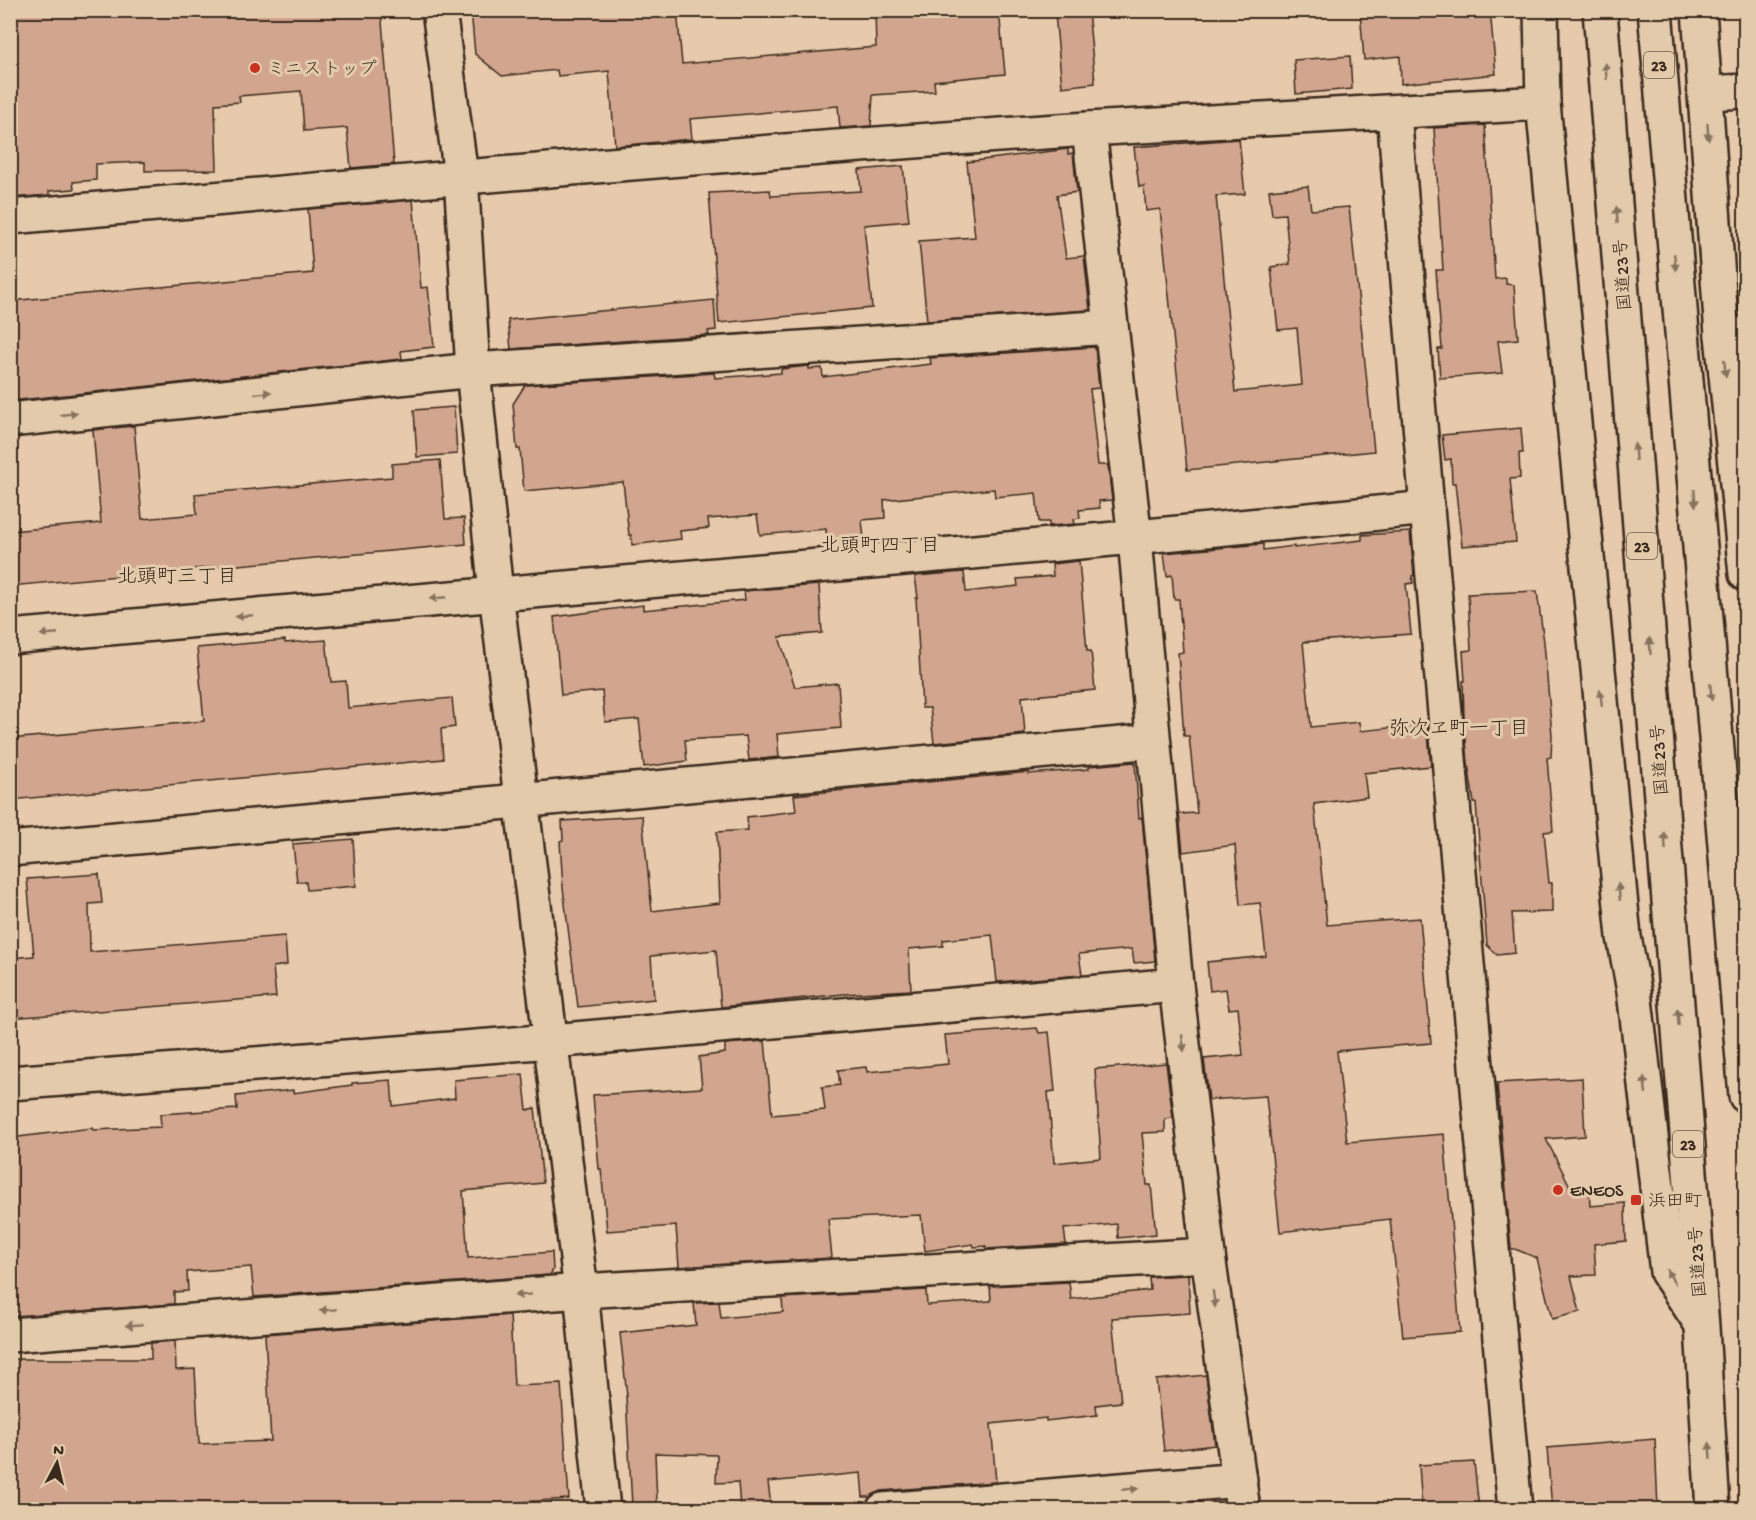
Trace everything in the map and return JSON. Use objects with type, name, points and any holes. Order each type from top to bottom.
[{"type":"main road","points":[[439,10],[461,177],[473,370],[496,593],[552,1041],[603,1509]]},
{"type":"main road","points":[[1541,10],[1543,103],[1624,937],[1634,991],[1667,1272],[1702,1326]]},
{"type":"main road","name":"国道23号","points":[[1600,10],[1702,1326],[1713,1509]]},
{"type":"main road","name":"23","points":[[1655,10],[1731,944],[1746,1096]]},
{"type":"main road","points":[[1699,10],[1705,93],[1734,334],[1746,574]]},
{"type":"main road","points":[[1705,93],[1746,91]]},
{"type":"main road","points":[[10,217],[461,177],[1089,129],[1543,103]]},
{"type":"main road","points":[[1394,113],[1515,1509]]},
{"type":"main road","points":[[883,1509],[1241,1495],[1208,1255],[1176,985],[1135,538],[1089,129]]},
{"type":"main road","points":[[10,420],[473,370],[1111,327]]},
{"type":"main road","points":[[10,637],[1135,538],[1427,508]]},
{"type":"main road","points":[[10,849],[1153,741]]},
{"type":"main road","points":[[10,1083],[552,1041],[1176,985]]},
{"type":"main road","points":[[10,1335],[581,1291],[1208,1255]]},
{"type":"building","points":[[10,10],[381,10],[394,164],[351,168],[347,128],[304,131],[301,91],[239,96],[240,102],[215,104],[217,170],[145,171],[145,162],[96,164],[96,180],[73,182],[74,189],[49,191],[49,195],[10,198]]},
{"type":"building","points":[[471,10],[677,10],[682,64],[876,47],[875,10],[939,10],[939,15],[999,10],[1005,74],[934,81],[935,91],[873,95],[871,126],[840,128],[838,106],[690,119],[692,139],[615,146],[609,71],[558,76],[557,70],[502,76],[475,54]]},
{"type":"building","points":[[1060,10],[1088,10],[1095,83],[1062,87],[1055,14],[1060,13]]},
{"type":"building","points":[[1360,10],[1490,10],[1496,74],[1401,84],[1400,56],[1364,60]]},
{"type":"building","points":[[1350,56],[1352,89],[1296,94],[1294,60]]},
{"type":"building","points":[[1485,125],[1495,279],[1506,278],[1506,284],[1514,285],[1518,339],[1498,341],[1502,373],[1440,378],[1438,349],[1442,349],[1436,270],[1443,270],[1434,128]]},
{"type":"building","points":[[1239,139],[1245,194],[1216,196],[1235,392],[1302,385],[1297,328],[1278,330],[1271,267],[1290,264],[1285,214],[1272,215],[1269,190],[1308,186],[1311,210],[1349,207],[1374,451],[1187,470],[1160,209],[1146,211],[1144,186],[1139,187],[1134,147]]},
{"type":"building","points":[[1068,149],[1068,154],[1073,153],[1077,192],[1057,195],[1066,258],[1084,256],[1090,310],[927,321],[919,241],[975,237],[967,162]]},
{"type":"building","points":[[903,166],[909,221],[864,225],[872,308],[719,323],[709,193],[770,190],[771,196],[861,191],[859,170]]},
{"type":"building","points":[[413,200],[421,288],[428,287],[434,347],[401,351],[402,359],[10,401],[10,301],[313,273],[308,209]]},
{"type":"building","points":[[714,300],[716,330],[708,331],[709,335],[511,349],[508,320]]},
{"type":"building","points":[[1095,347],[1099,388],[1090,389],[1098,465],[1108,465],[1112,500],[1099,501],[1100,508],[1079,510],[1080,518],[1074,519],[1075,524],[1049,526],[1049,522],[1039,522],[1036,493],[995,497],[994,489],[884,500],[885,518],[862,520],[864,539],[827,543],[826,529],[760,535],[757,515],[708,519],[709,528],[680,531],[681,539],[632,545],[623,482],[524,491],[513,404],[525,385],[714,373],[715,378],[781,373],[781,369],[809,366],[809,369],[822,368],[823,377],[931,364],[930,358]]},
{"type":"building","points":[[454,407],[457,454],[417,457],[414,410]]},
{"type":"building","points":[[134,426],[142,519],[197,514],[195,494],[392,477],[392,464],[440,460],[445,519],[464,518],[466,544],[10,586],[10,531],[101,523],[93,430]]},
{"type":"building","points":[[1521,428],[1523,453],[1519,453],[1520,478],[1510,479],[1516,542],[1462,546],[1455,483],[1452,483],[1451,459],[1445,460],[1442,435]]},
{"type":"building","points":[[1410,532],[1414,575],[1412,576],[1413,583],[1406,584],[1411,634],[1303,642],[1311,727],[1359,722],[1360,731],[1427,724],[1431,766],[1364,773],[1367,797],[1314,804],[1327,925],[1420,918],[1431,1043],[1337,1051],[1347,1142],[1444,1134],[1460,1332],[1403,1337],[1390,1219],[1280,1232],[1266,1096],[1209,1100],[1204,1059],[1243,1055],[1238,1008],[1229,1009],[1226,989],[1210,991],[1207,962],[1266,956],[1260,903],[1240,905],[1235,845],[1183,852],[1179,814],[1197,813],[1189,736],[1184,736],[1178,653],[1183,652],[1179,599],[1174,599],[1172,575],[1167,576],[1164,553],[1263,544],[1263,550],[1294,546],[1294,548],[1362,540],[1362,535]]},
{"type":"building","points":[[1079,561],[1087,651],[1091,651],[1095,690],[1022,697],[1025,734],[934,743],[930,708],[922,708],[916,598],[918,598],[915,576],[964,572],[966,592],[1018,586],[1017,579],[1053,576],[1052,564]]},
{"type":"building","points":[[819,585],[822,633],[779,637],[795,687],[838,683],[841,728],[777,734],[779,757],[749,760],[746,736],[685,740],[687,761],[644,767],[639,719],[605,722],[602,691],[561,695],[554,617],[643,605],[643,610],[745,600],[744,591]]},
{"type":"building","points":[[1537,591],[1552,735],[1551,757],[1547,758],[1553,831],[1544,832],[1549,883],[1552,883],[1552,912],[1512,913],[1515,953],[1497,955],[1487,945],[1476,803],[1474,803],[1468,763],[1464,720],[1463,651],[1471,650],[1468,594]]},
{"type":"building","points":[[285,640],[285,643],[326,640],[331,682],[346,681],[348,708],[452,698],[455,727],[441,729],[443,759],[10,800],[10,739],[204,721],[197,648]]},
{"type":"building","points":[[1135,762],[1155,961],[1134,963],[1132,949],[1079,954],[1082,975],[997,982],[992,935],[943,940],[943,946],[909,949],[911,990],[843,994],[721,1007],[716,950],[651,956],[654,999],[578,1007],[563,888],[560,841],[563,840],[562,821],[642,816],[652,911],[720,903],[717,832],[748,830],[747,817],[796,811],[794,795],[1029,772],[1029,774],[1089,769],[1089,766]]},
{"type":"building","points":[[353,839],[356,886],[307,890],[306,882],[297,882],[293,844]]},
{"type":"building","points":[[99,874],[102,903],[89,904],[90,952],[285,936],[287,965],[273,967],[276,997],[10,1018],[10,958],[34,956],[27,879]]},
{"type":"building","points":[[1037,1028],[1039,1033],[1049,1032],[1055,1091],[1048,1092],[1054,1163],[1101,1158],[1095,1069],[1166,1063],[1173,1118],[1165,1119],[1165,1132],[1142,1133],[1147,1185],[1151,1185],[1156,1234],[1118,1238],[1117,1224],[1064,1229],[1066,1244],[986,1249],[986,1246],[974,1247],[973,1244],[925,1251],[921,1215],[828,1219],[832,1258],[679,1267],[676,1226],[607,1231],[593,1095],[702,1088],[699,1057],[725,1053],[725,1044],[765,1041],[772,1115],[825,1110],[822,1087],[840,1085],[838,1070],[866,1067],[867,1072],[948,1064],[945,1035]]},
{"type":"building","points":[[523,1074],[527,1110],[535,1108],[543,1183],[463,1191],[468,1258],[552,1252],[553,1270],[550,1275],[254,1297],[251,1267],[187,1272],[188,1291],[174,1292],[174,1304],[15,1316],[10,1266],[10,1138],[92,1128],[93,1130],[161,1127],[160,1114],[237,1109],[236,1096],[293,1090],[293,1093],[352,1085],[352,1083],[391,1080],[393,1106],[455,1098],[454,1080]]},
{"type":"building","points":[[1582,1078],[1585,1136],[1546,1139],[1572,1190],[1589,1188],[1590,1206],[1625,1203],[1626,1241],[1594,1244],[1596,1275],[1571,1276],[1580,1312],[1552,1319],[1537,1258],[1511,1249],[1497,1083]]},
{"type":"building","points":[[1188,1275],[1190,1313],[1112,1318],[1121,1402],[1096,1405],[1097,1415],[991,1424],[996,1482],[881,1491],[870,1497],[863,1497],[861,1473],[768,1482],[771,1506],[740,1508],[738,1482],[716,1483],[717,1455],[655,1453],[657,1503],[632,1506],[627,1396],[620,1333],[696,1325],[694,1303],[719,1302],[721,1318],[783,1312],[782,1298],[926,1290],[927,1305],[991,1301],[990,1286],[1069,1282],[1071,1299],[1150,1290],[1149,1277]]},
{"type":"building","points":[[510,1315],[514,1386],[561,1384],[569,1499],[521,1502],[521,1509],[10,1509],[10,1359],[151,1359],[151,1343],[175,1341],[176,1370],[195,1369],[199,1444],[271,1441],[265,1334]]},
{"type":"building","points":[[1206,1375],[1215,1445],[1164,1451],[1156,1380]]},
{"type":"building","points":[[1655,1439],[1658,1509],[1552,1509],[1547,1448]]},
{"type":"building","points":[[1474,1462],[1479,1509],[1422,1509],[1419,1465]]},
{"type":"place","name":"ミニストップ","points":[[255,68]]},
{"type":"place","name":"ENEOS","points":[[1558,1190]]},
{"type":"place","name":"浜田町","points":[[1636,1200]]},
{"type":"district","name":"北頭町四丁目","points":[[880,544]]},
{"type":"district","name":"北頭町三丁目","points":[[177,575]]},
{"type":"district","name":"弥次ヱ町一丁目","points":[[1459,727]]}]
